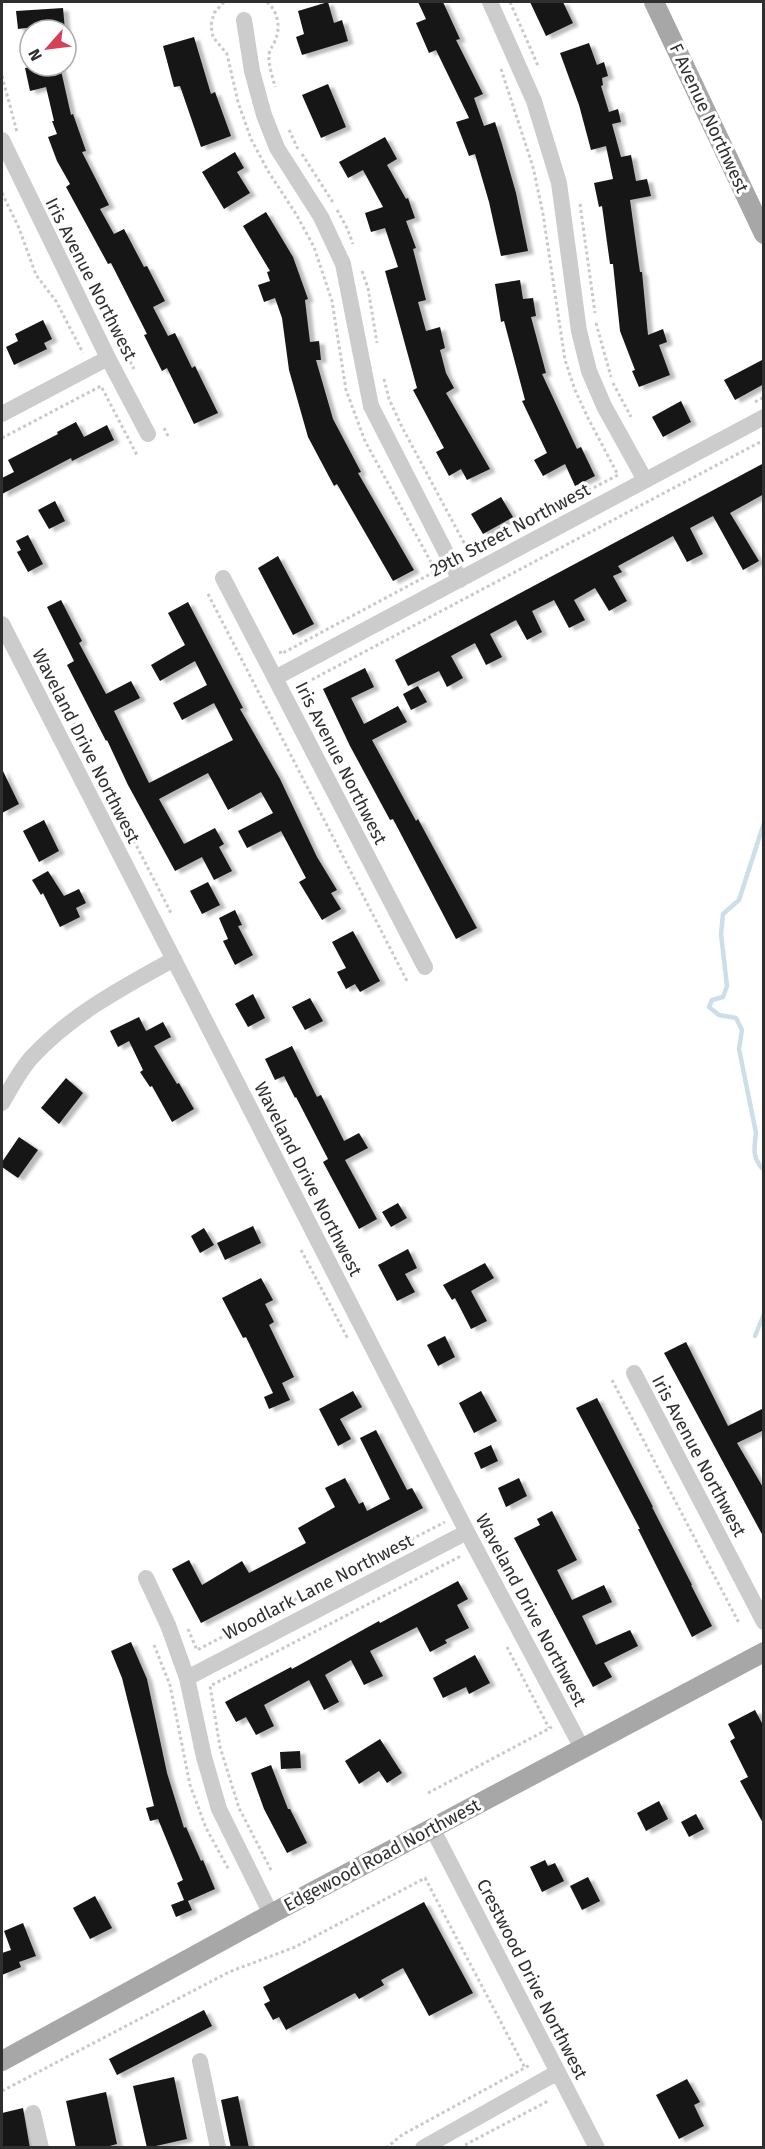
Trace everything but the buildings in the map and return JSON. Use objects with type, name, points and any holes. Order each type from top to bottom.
[{"type":"main road","name":"F Avenue Northwest","points":[[654,2],[764,234]]},
{"type":"main road","name":"Edgewood Road Northwest","points":[[2,2061],[271,1914],[764,1652]]},
{"type":"street","points":[[490,2],[534,101],[559,183],[579,331],[589,370],[604,406],[645,480]]},
{"type":"street","points":[[244,20],[252,71],[264,115],[277,148],[321,217],[343,264],[371,406],[460,580]]},
{"type":"street","name":"Iris Avenue Northwest","points":[[2,140],[108,358],[148,434]]},
{"type":"street","points":[[2,414],[108,358]]},
{"type":"street","name":"29th Street Northwest","points":[[275,678],[764,417]]},
{"type":"street","name":"Iris Avenue Northwest","points":[[223,578],[425,967]]},
{"type":"street","name":"Waveland Drive Northwest","points":[[2,624],[467,1532],[583,1750]]},
{"type":"street","points":[[2,1103],[30,1058],[67,1024],[106,997],[174,959]]},
{"type":"street","name":"Iris Avenue Northwest","points":[[634,1373],[764,1622]]},
{"type":"street","name":"Woodlark Lane Northwest","points":[[187,1678],[467,1532]]},
{"type":"street","points":[[146,1578],[168,1625],[187,1678],[204,1758],[219,1809],[271,1914]]},
{"type":"street","name":"Crestwood Drive Northwest","points":[[432,1828],[597,2148]]},
{"type":"street","points":[[200,2061],[218,2148]]},
{"type":"street","points":[[423,2148],[558,2072]]},
{"type":"street","points":[[33,2113],[41,2148]]},
{"type":"path","points":[[224,2],[214,13],[211,25],[213,37],[228,54],[238,102],[251,139],[268,171],[296,214],[317,256],[332,301],[346,390],[365,441],[436,571],[281,654],[276,644]]},
{"type":"path","points":[[267,2],[271,5],[277,18],[278,30],[269,52],[269,62],[277,95]]},
{"type":"path","points":[[510,2],[540,70]]},
{"type":"path","points":[[500,65],[502,79],[520,124],[541,202],[565,360],[575,390],[618,475],[565,503]]},
{"type":"path","points":[[286,123],[298,149],[322,182],[354,245]]},
{"type":"path","points":[[2,193],[19,228],[36,275],[56,301],[83,353],[73,358]]},
{"type":"path","points":[[578,195],[595,321],[602,351],[612,379],[635,426]]},
{"type":"path","points":[[360,262],[368,288],[378,348]]},
{"type":"path","points":[[384,379],[389,399],[402,427],[470,554],[480,548]]},
{"type":"path","points":[[2,438],[101,386],[138,457]]},
{"type":"path","points":[[753,403],[764,397]]},
{"type":"path","points":[[303,698],[298,687],[764,440]]},
{"type":"path","points":[[208,594],[407,981]]},
{"type":"path","points":[[49,675],[172,915]]},
{"type":"path","points":[[301,1250],[350,1342]]},
{"type":"path","points":[[612,1380],[739,1623]]},
{"type":"path","points":[[186,1622],[197,1650],[459,1515]]},
{"type":"path","points":[[271,1870],[239,1808],[220,1747],[210,1686],[476,1548]]},
{"type":"path","points":[[507,1647],[549,1728]]},
{"type":"path","points":[[428,1793],[549,1728],[565,1716]]},
{"type":"path","points":[[2,2091],[229,1972],[295,1947],[425,1878],[525,2068]]},
{"type":"path","points":[[386,2148],[402,2135],[530,2065]]},
{"type":"path","points":[[460,2148],[548,2101]]},
{"type":"waterway","points":[[764,823],[739,900],[723,914],[721,934],[727,986],[723,997],[712,1000],[709,1007],[719,1015],[736,1018],[742,1030],[739,1049],[756,1133],[755,1153],[757,1162],[764,1170]]},
{"type":"waterway","points":[[755,1336],[764,1314]]}]
